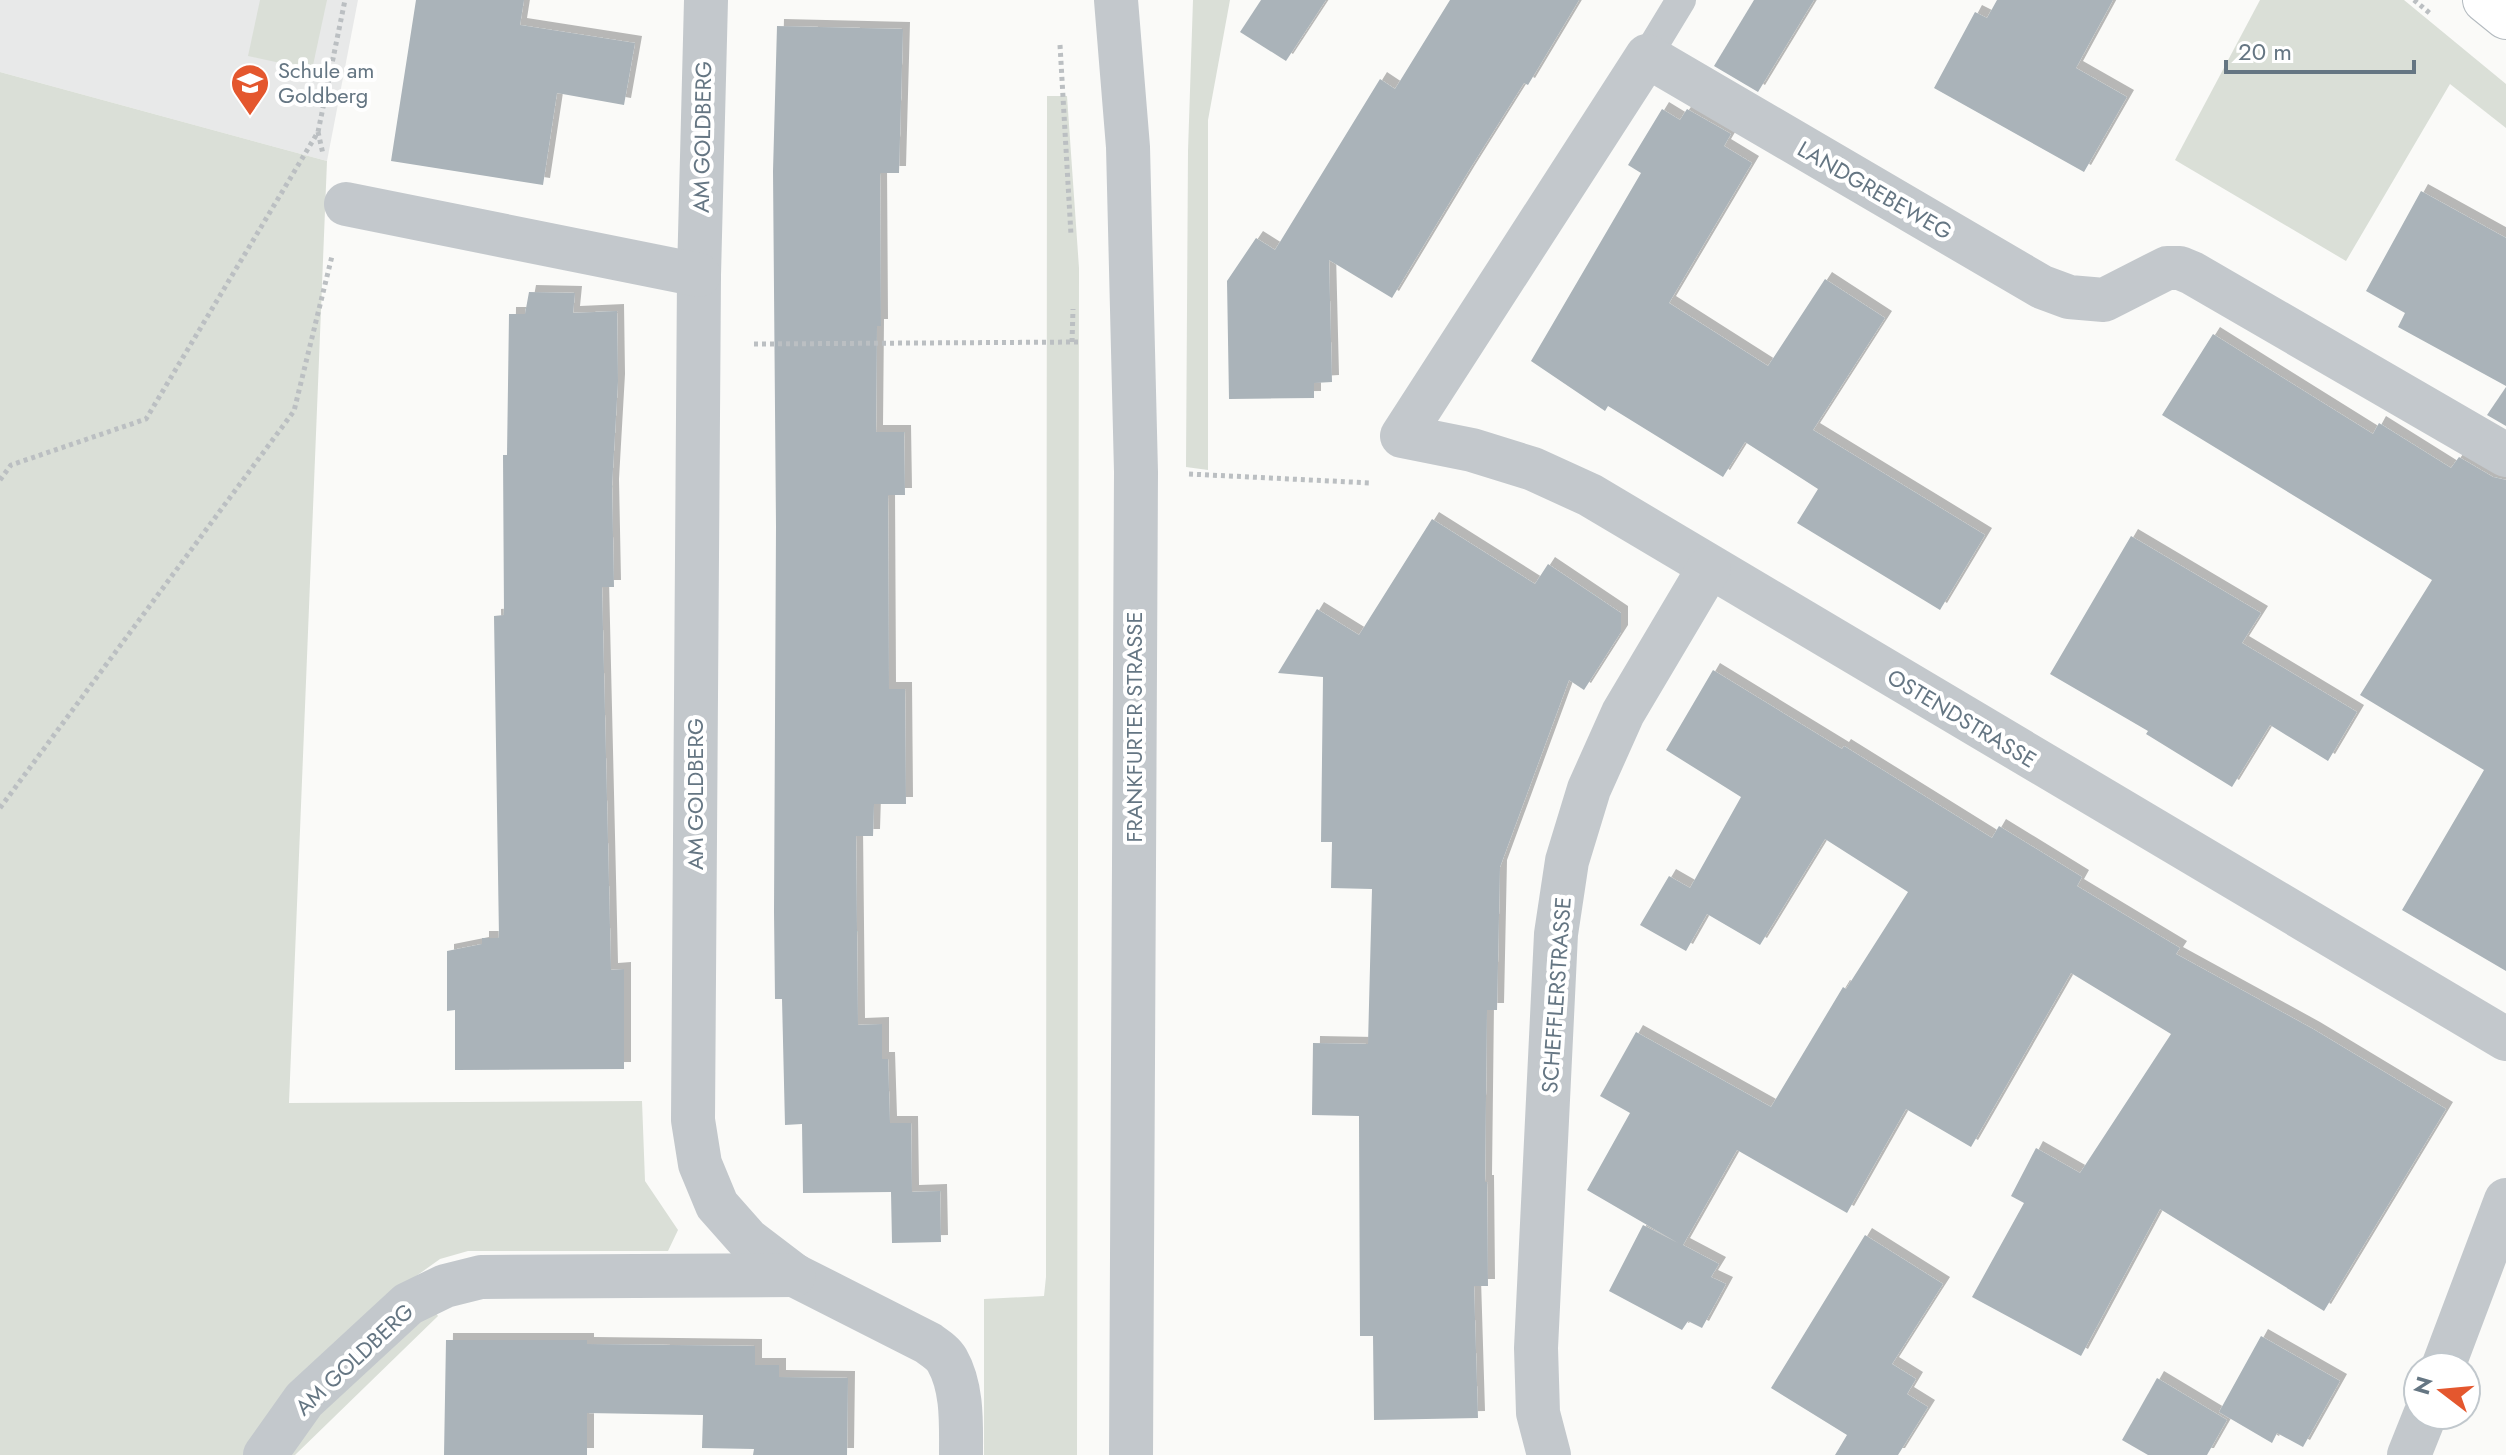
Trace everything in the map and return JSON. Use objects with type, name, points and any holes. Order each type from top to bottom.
[{"type":"main road","points":[[2485,0],[2506,17]]},
{"type":"street","name":"AM GOLDBERG","points":[[706,0],[699,275],[693,1120],[700,1164],[717,1205],[748,1240],[794,1275],[928,1343],[946,1357],[956,1380],[961,1415],[961,1455]]},
{"type":"street","name":"FRANKFURTER STRASSE","points":[[1116,0],[1128,147],[1136,472],[1131,1455]]},
{"type":"street","name":"OSTENDSTRASSE","points":[[1647,56],[1402,436],[1472,450],[1533,469],[1590,495],[2506,1039]]},
{"type":"street","name":"LANDGREBEWEG","points":[[1647,56],[2042,287],[2069,297],[2104,300],[2167,268],[2180,268],[2506,455]]},
{"type":"street","points":[[346,204],[699,275]]},
{"type":"street","name":"SCHEFFLERSTRASSE","points":[[1549,1455],[1538,1413],[1536,1348],[1556,934],[1567,861],[1589,789],[1623,713],[1709,568]]},
{"type":"street","points":[[2449,1351],[2506,1200]]},
{"type":"street","name":"AM GOLDBERG","points":[[265,1455],[304,1400],[408,1304],[445,1286],[481,1277],[794,1275]]},
{"type":"street","points":[[2409,1455],[2419,1431]]},
{"type":"lane","points":[[1647,56],[1681,0]]},
{"type":"path","points":[[0,480],[11,465],[146,419],[318,132],[345,0]]},
{"type":"path","points":[[1061,73],[1071,236]]},
{"type":"path","points":[[0,808],[294,411],[346,204]]},
{"type":"path","points":[[1072,342],[1073,297]]},
{"type":"path","points":[[699,344],[1040,343]]},
{"type":"path","points":[[1136,472],[1334,481]]},
{"type":"shaded area","name":"Schule am Goldberg","points":[[0,0],[358,0],[327,161],[0,72]]},
{"type":"shaded area","points":[[260,0],[327,0],[312,70],[248,56]]},
{"type":"shaded area","points":[[1193,0],[1230,0],[1208,120],[1208,470],[1186,467],[1188,151]]},
{"type":"shaded area","points":[[2260,0],[2404,0],[2506,84],[2506,128],[2450,84],[2346,261],[2175,160]]},
{"type":"shaded area","points":[[0,72],[327,161],[289,1103],[642,1101],[645,1181],[678,1230],[668,1251],[468,1251],[440,1259],[412,1279],[438,1316],[295,1455],[0,1455]]},
{"type":"shaded area","points":[[1047,96],[1067,96],[1079,268],[1077,1455],[984,1455],[984,1299],[1044,1296],[1046,1277]]},
{"type":"building","points":[[416,0],[524,0],[520,25],[635,43],[624,105],[557,93],[543,185],[391,161]]},
{"type":"building","points":[[1261,0],[1326,0],[1286,61],[1240,32]]},
{"type":"building","points":[[1450,0],[1579,0],[1528,85],[1524,83],[1468,172],[1392,298],[1329,260],[1332,382],[1314,383],[1314,398],[1229,399],[1227,281],[1256,238],[1275,250],[1380,79],[1395,89]]},
{"type":"building","points":[[1754,0],[1814,0],[1758,92],[1714,66]]},
{"type":"building","points":[[1997,0],[2113,0],[2076,68],[2127,97],[2084,172],[1934,88],[1975,12],[1987,18]]},
{"type":"building","points":[[777,26],[903,29],[899,173],[880,173],[881,326],[877,326],[876,432],[904,432],[905,495],[888,495],[889,689],[905,689],[906,804],[874,804],[873,836],[856,836],[858,1025],[882,1024],[882,1059],[888,1059],[890,1123],[911,1123],[912,1192],[940,1191],[941,1242],[892,1243],[891,1192],[803,1193],[802,1124],[785,1125],[782,999],[775,999],[774,912],[776,526],[773,171]]},
{"type":"building","points":[[1662,109],[1680,120],[1687,109],[1731,134],[1724,146],[1752,163],[1669,303],[1768,366],[1825,279],[1885,318],[1813,430],[1985,535],[1940,610],[1797,523],[1818,489],[1745,442],[1723,477],[1608,406],[1605,411],[1531,361],[1641,173],[1628,165]]},
{"type":"building","points":[[2421,191],[2506,238],[2506,386],[2398,327],[2405,313],[2366,291]]},
{"type":"building","points":[[529,292],[575,293],[573,313],[617,311],[618,381],[612,486],[614,587],[602,587],[611,970],[624,969],[624,1069],[455,1070],[455,1010],[447,1011],[447,951],[482,944],[482,938],[499,938],[494,616],[504,615],[503,455],[507,455],[509,314],[525,314]]},
{"type":"building","points":[[2213,334],[2373,434],[2379,423],[2451,468],[2459,457],[2493,477],[2506,480],[2506,971],[2402,910],[2484,770],[2360,695],[2432,580],[2162,415]]},
{"type":"building","points":[[2506,387],[2506,426],[2487,415]]},
{"type":"building","points":[[1432,519],[1535,584],[1548,564],[1621,613],[1621,632],[1584,690],[1569,680],[1500,867],[1497,1010],[1487,1010],[1485,1182],[1488,1286],[1474,1286],[1478,1418],[1374,1420],[1373,1336],[1360,1336],[1359,1116],[1312,1115],[1313,1043],[1368,1044],[1372,889],[1331,888],[1332,842],[1321,842],[1323,677],[1278,673],[1317,609],[1359,635]]},
{"type":"building","points":[[2131,536],[2261,613],[2242,643],[2357,712],[2328,761],[2270,725],[2232,787],[2146,734],[2148,731],[2050,674]]},
{"type":"building","points":[[1713,670],[1842,749],[1844,746],[1992,838],[1999,826],[2082,877],[2077,886],[2180,948],[2176,954],[2313,1029],[2446,1109],[2324,1311],[2160,1209],[2081,1356],[1972,1297],[2024,1203],[2011,1196],[2036,1148],[2080,1173],[2171,1034],[2071,973],[1971,1147],[1906,1109],[1847,1213],[1737,1150],[1683,1245],[1719,1264],[1711,1277],[1726,1284],[1702,1328],[1688,1321],[1682,1330],[1609,1291],[1643,1225],[1678,1243],[1587,1190],[1630,1113],[1600,1096],[1636,1032],[1771,1107],[1843,987],[1846,989],[1908,892],[1825,839],[1760,945],[1707,914],[1686,951],[1640,925],[1669,876],[1690,888],[1741,797],[1666,750]]},
{"type":"building","points":[[1865,1235],[1943,1284],[1892,1364],[1916,1379],[1907,1394],[1928,1407],[1898,1455],[1835,1455],[1847,1435],[1771,1388]]},
{"type":"building","points":[[2261,1336],[2340,1381],[2303,1447],[2277,1433],[2272,1443],[2219,1412]]},
{"type":"building","points":[[446,1340],[587,1340],[587,1344],[755,1346],[755,1365],[779,1365],[779,1377],[848,1378],[847,1455],[753,1455],[754,1449],[702,1448],[703,1415],[587,1413],[587,1455],[444,1455]]},
{"type":"building","points":[[2157,1378],[2227,1420],[2207,1455],[2148,1455],[2122,1440]]},
{"type":"place","name":"Schule am Goldberg","points":[[250,117]]}]
